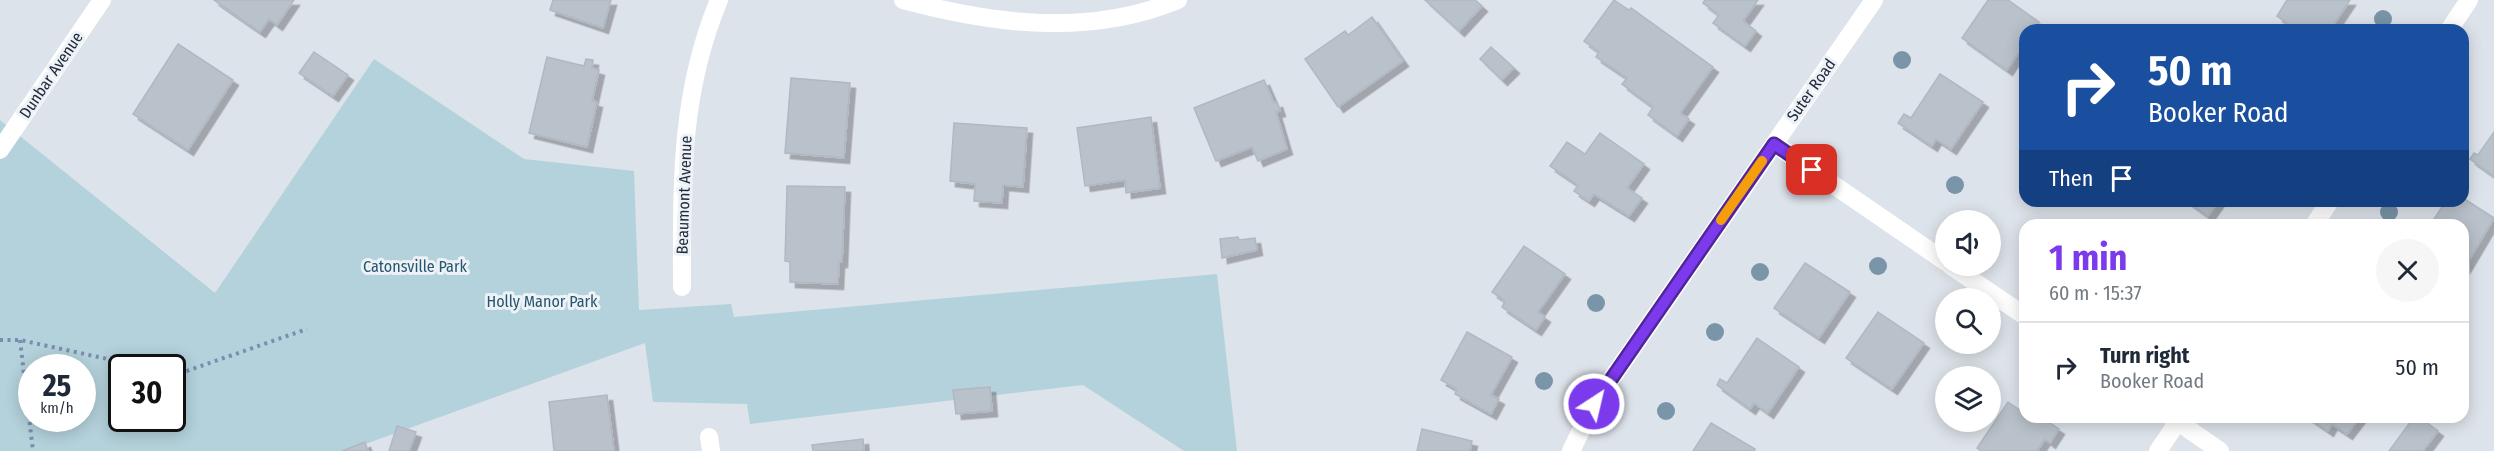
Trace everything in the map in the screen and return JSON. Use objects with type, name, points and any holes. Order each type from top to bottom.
[{"type":"street","name":"Dunbar Avenue","points":[[0,150],[102,0]]},
{"type":"street","name":"Beaumont Avenue","points":[[681,287],[682,155],[693,81],[719,0]]},
{"type":"street","points":[[903,0],[960,15],[1031,25],[1109,19],[1178,0]]},
{"type":"street","name":"Suter Road","points":[[1571,451],[1594,404],[1874,0]]},
{"type":"street","points":[[2453,24],[2469,0]]},
{"type":"street","points":[[1774,144],[1935,254]]},
{"type":"street","points":[[1966,276],[2019,312]]},
{"type":"street","points":[[2158,451],[2174,423]]},
{"type":"street","points":[[2184,423],[2220,451]]},
{"type":"path","points":[[186,371],[307,329]]},
{"type":"path","points":[[0,340],[20,340],[108,359]]},
{"type":"path","points":[[20,340],[33,451]]},
{"type":"green space","name":"Catonsville Park","points":[[374,59],[524,159],[634,171],[639,310],[731,304],[734,317],[1217,274],[1237,451],[1184,451],[1083,385],[750,424],[747,404],[653,402],[645,343],[346,451],[0,451],[0,120],[215,293]]},
{"type":"building","points":[[214,0],[294,0],[277,25],[269,19],[260,32]]},
{"type":"building","points":[[553,0],[611,0],[603,28],[550,10]]},
{"type":"building","points":[[1425,0],[1475,0],[1482,6],[1459,31]]},
{"type":"building","points":[[1614,0],[1629,10],[1631,8],[1713,67],[1680,113],[1689,119],[1677,136],[1648,115],[1653,107],[1622,84],[1627,78],[1596,57],[1599,52],[1584,41]]},
{"type":"building","points":[[1705,0],[1758,0],[1743,21],[1756,31],[1745,46],[1713,23],[1719,15],[1703,3]]},
{"type":"building","points":[[1988,0],[2008,0],[2039,22],[2038,24],[2019,24],[2019,52],[2007,70],[1962,38]]},
{"type":"building","points":[[2287,0],[2350,0],[2334,24],[2288,24],[2277,16]]},
{"type":"building","points":[[1372,17],[1403,61],[1338,107],[1305,59],[1345,31],[1348,35]]},
{"type":"building","points":[[178,44],[233,80],[188,150],[133,114]]},
{"type":"building","points":[[1491,47],[1514,68],[1502,80],[1480,59]]},
{"type":"building","points":[[314,52],[348,75],[333,96],[299,73]]},
{"type":"building","points":[[547,57],[584,66],[586,59],[593,60],[592,68],[599,70],[592,101],[597,102],[587,147],[529,133]]},
{"type":"building","points":[[1940,74],[1983,102],[1951,149],[1936,139],[1932,146],[1898,123],[1904,114],[1911,118]]},
{"type":"building","points":[[791,78],[850,83],[844,158],[785,153]]},
{"type":"building","points":[[1264,80],[1280,111],[1276,112],[1287,149],[1258,161],[1252,147],[1216,161],[1194,108]]},
{"type":"building","points":[[1151,117],[1160,188],[1126,193],[1125,180],[1085,186],[1077,128]]},
{"type":"building","points":[[954,123],[1027,128],[1023,187],[1003,185],[1002,203],[974,201],[975,184],[950,181]]},
{"type":"building","points":[[2494,132],[2494,176],[2470,159],[2474,153],[2478,155]]},
{"type":"building","points":[[1600,133],[1644,164],[1627,188],[1642,198],[1629,216],[1594,194],[1589,201],[1574,191],[1578,185],[1550,166],[1567,142],[1585,154]]},
{"type":"building","points":[[787,186],[845,187],[842,262],[839,262],[838,284],[790,282],[790,262],[785,261]]},
{"type":"building","points":[[2469,202],[2494,218],[2469,260],[2469,219],[2434,219],[2442,207],[2469,207]]},
{"type":"building","points":[[2195,207],[2214,207],[2208,216]]},
{"type":"building","points":[[1238,237],[1239,240],[1255,238],[1257,250],[1222,258],[1220,239]]},
{"type":"building","points":[[1524,246],[1565,274],[1538,312],[1545,317],[1536,330],[1502,307],[1505,301],[1492,292]]},
{"type":"building","points":[[1805,263],[1850,292],[1819,338],[1774,308]]},
{"type":"building","points":[[1878,312],[1924,343],[1892,389],[1846,358]]},
{"type":"building","points":[[1467,332],[1512,357],[1491,395],[1499,399],[1491,414],[1455,394],[1457,389],[1441,380]]},
{"type":"building","points":[[1757,338],[1799,367],[1768,413],[1754,403],[1750,409],[1717,385],[1720,379],[1727,383]]},
{"type":"building","points":[[990,387],[992,411],[956,414],[953,390]]},
{"type":"building","points":[[607,395],[614,451],[554,451],[549,402]]},
{"type":"building","points":[[2008,402],[2019,409],[2019,423],[2050,423],[2059,429],[2050,443],[2045,439],[2037,451],[1981,451],[1977,448],[1988,432],[2001,432],[2001,412]]},
{"type":"building","points":[[1711,423],[1755,449],[1754,451],[1693,451]]},
{"type":"building","points":[[2317,423],[2355,423],[2347,434],[2332,424],[2328,431]]},
{"type":"building","points":[[2410,423],[2427,423],[2438,431],[2423,451],[2389,451]]},
{"type":"building","points":[[397,426],[416,432],[409,451],[389,451]]},
{"type":"building","points":[[1422,429],[1472,441],[1470,451],[1417,451]]},
{"type":"building","points":[[863,439],[864,451],[813,451],[812,445]]},
{"type":"building","points":[[365,442],[368,451],[342,451]]},
{"type":"slow traffic","points":[[1721,220],[1762,161]]},
{"type":"route","points":[[1594,404],[1774,144],[1812,170]]},
{"type":"park label","name":"Holly Manor Park","points":[[542,301]]}]
